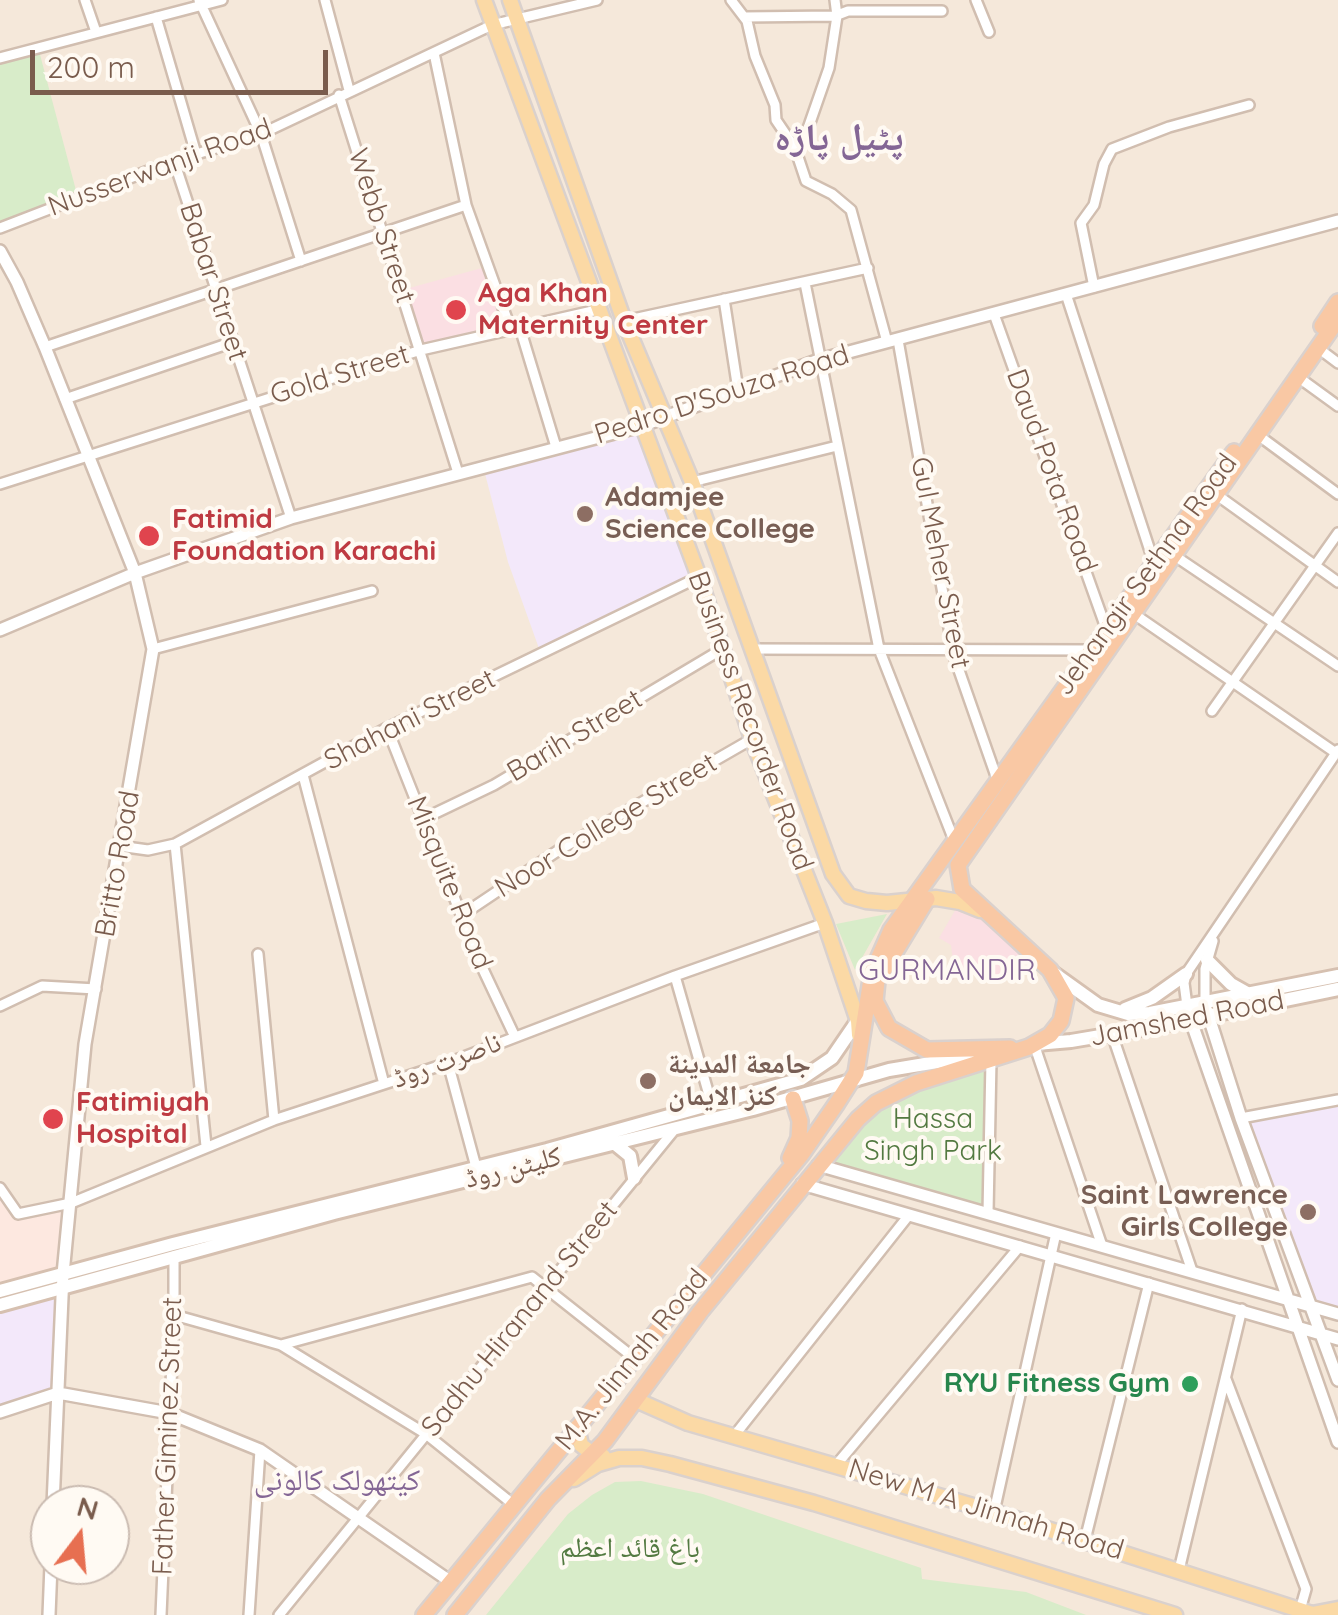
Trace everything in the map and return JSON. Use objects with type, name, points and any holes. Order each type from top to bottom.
[{"type":"highway","name":"Jehangir Sethna Road","points":[[957,847],[998,781],[1338,302]]},
{"type":"highway","name":"Jehangir Sethna Road","points":[[957,847],[1134,614],[1338,319]]},
{"type":"highway","points":[[957,847],[962,890],[1050,970],[1066,998],[1062,1022],[1032,1045],[926,1050],[889,1028],[876,1001],[887,950],[957,847]]},
{"type":"highway","name":"M.A. Jinnah Road","points":[[424,1615],[780,1180],[837,1103],[856,1073],[872,973],[887,950]]},
{"type":"highway","name":"M.A. Jinnah Road","points":[[454,1615],[587,1450],[636,1400],[670,1350],[858,1120],[876,1103],[916,1083],[1032,1045]]},
{"type":"highway","points":[[780,1180],[799,1138],[800,1121],[792,1099]]},
{"type":"main road","name":"Business Recorder Road","points":[[484,0],[699,577],[752,739],[825,923],[858,1021],[860,1050]]},
{"type":"main road","name":"Business Recorder Road","points":[[510,0],[624,322],[692,482],[819,838],[842,890],[866,902],[954,900],[991,917]]},
{"type":"main road","points":[[1207,960],[1231,984],[1248,994]]},
{"type":"main road","name":"Jamshed Road","points":[[1050,970],[1098,1006],[1113,1012],[1188,1012]]},
{"type":"main road","points":[[1113,1012],[1152,998],[1186,974]]},
{"type":"main road","name":"Jamshed Road","points":[[1206,1009],[1248,994],[1338,976]]},
{"type":"main road","name":"Jamshed Road","points":[[1032,1045],[1112,1034],[1188,1012],[1338,989]]},
{"type":"main road","name":"کلیٹن روڈ","points":[[0,1291],[174,1256],[614,1143],[711,1102],[801,1079],[832,1058],[868,1002]]},
{"type":"main road","name":"کلیٹن روڈ","points":[[0,1305],[63,1281],[476,1167],[676,1120],[792,1099],[889,1070],[1032,1045]]},
{"type":"main road","points":[[614,1143],[630,1156],[634,1178]]},
{"type":"main road","name":"New M A Jinnah Road","points":[[636,1400],[667,1416],[994,1512],[1312,1614],[1338,1608]]},
{"type":"main road","points":[[577,1427],[587,1450]]},
{"type":"main road","name":"New M A Jinnah Road","points":[[587,1450],[715,1474],[1176,1615]]},
{"type":"main road","points":[[552,1494],[588,1470],[619,1458]]},
{"type":"street","points":[[86,0],[96,32]]},
{"type":"street","points":[[0,58],[222,0]]},
{"type":"street","name":"Webb Street","points":[[326,0],[344,92],[458,473]]},
{"type":"street","name":"Nusserwanji Road","points":[[0,228],[174,161],[260,134],[492,25],[597,0]]},
{"type":"street","name":"Gul Meher Street","points":[[731,0],[744,17],[776,105],[776,120],[793,145],[806,181],[832,194],[851,210],[892,341],[954,650],[998,781]]},
{"type":"street","points":[[793,145],[805,137],[829,66],[836,0]]},
{"type":"street","points":[[976,0],[989,32]]},
{"type":"street","points":[[200,3],[260,134],[301,261]]},
{"type":"street","points":[[744,17],[942,11]]},
{"type":"street","points":[[156,17],[196,154]]},
{"type":"street","points":[[434,53],[466,205],[556,447]]},
{"type":"street","points":[[1094,287],[1081,222],[1094,205],[1104,164],[1112,150],[1169,127],[1249,105]]},
{"type":"street","name":"Babar Street","points":[[174,161],[291,518]]},
{"type":"street","points":[[45,347],[466,205]]},
{"type":"street","name":"Pedro D'Souza Road","points":[[0,630],[135,573],[291,518],[641,426],[819,360],[1338,221]]},
{"type":"street","name":"Britto Road","points":[[0,251],[45,347],[135,573],[153,649],[85,1044],[63,1281],[54,1485]]},
{"type":"street","points":[[624,322],[868,268]]},
{"type":"street","points":[[806,283],[879,649],[957,847]]},
{"type":"street","points":[[1066,294],[1154,562]]},
{"type":"street","points":[[724,299],[738,390]]},
{"type":"street","name":"Gold Street","points":[[0,484],[421,350],[598,310]]},
{"type":"street","name":"Daud Pota Road","points":[[994,314],[1106,628]]},
{"type":"street","points":[[65,399],[232,342]]},
{"type":"street","points":[[1318,348],[1338,363]]},
{"type":"street","points":[[1298,377],[1338,406]]},
{"type":"street","points":[[1258,435],[1338,494]]},
{"type":"street","points":[[692,482],[837,446]]},
{"type":"street","points":[[1216,495],[1338,582]]},
{"type":"street","points":[[1212,711],[1338,533]]},
{"type":"street","points":[[1175,556],[1338,666]]},
{"type":"street","name":"Shahani Street","points":[[119,846],[148,850],[175,844],[387,728],[699,577]]},
{"type":"street","points":[[153,649],[372,591]]},
{"type":"street","points":[[1134,614],[1337,751],[1186,974],[1184,984],[1188,1012],[1338,1442]]},
{"type":"street","name":"Barih Street","points":[[423,819],[494,784],[724,648]]},
{"type":"street","points":[[752,649],[1092,650]]},
{"type":"street","name":"Misquite Road","points":[[387,728],[515,1037]]},
{"type":"street","name":"Noor College Street","points":[[462,916],[559,850],[752,739]]},
{"type":"street","points":[[303,774],[384,1084]]},
{"type":"street","points":[[175,844],[206,1146]]},
{"type":"street","name":"ناصرت روڈ","points":[[0,1188],[18,1214],[71,1204],[274,1120],[448,1063],[825,923]]},
{"type":"street","points":[[1215,933],[1204,983],[1206,1009],[1241,1118],[1338,1380]]},
{"type":"street","points":[[258,954],[274,1120]]},
{"type":"street","points":[[675,976],[711,1102]]},
{"type":"street","points":[[0,1006],[42,986],[96,990]]},
{"type":"street","points":[[1112,1034],[1192,1272]]},
{"type":"street","points":[[1032,1045],[1102,1246]]},
{"type":"street","points":[[988,1213],[992,1060]]},
{"type":"street","points":[[448,1063],[476,1167]]},
{"type":"street","points":[[1241,1118],[1338,1100]]},
{"type":"street","name":"Sadhu Hiranand Street","points":[[278,1615],[548,1288],[676,1120]]},
{"type":"street","points":[[818,1165],[1338,1314]]},
{"type":"street","points":[[802,1184],[1338,1339]]},
{"type":"street","points":[[734,1436],[909,1215]]},
{"type":"street","points":[[994,1512],[1056,1232]]},
{"type":"street","points":[[836,1464],[1020,1246]]},
{"type":"street","name":"Father Giminez Street","points":[[161,1615],[174,1256]]},
{"type":"street","points":[[281,1345],[532,1277],[633,1357]]},
{"type":"street","points":[[1085,1540],[1149,1283]]},
{"type":"street","points":[[1179,1570],[1242,1310]]},
{"type":"street","points":[[174,1315],[281,1345],[426,1434],[514,1505]]},
{"type":"street","points":[[1226,1379],[1306,1589],[1300,1610]]},
{"type":"street","points":[[0,1412],[58,1393],[169,1413],[260,1450],[451,1582]]},
{"type":"street","points":[[249,1615],[260,1450]]},
{"type":"street","points":[[49,1615],[50,1585]]},
{"type":"shaded area","points":[[0,0],[1338,0],[1338,1615],[0,1615]]},
{"type":"shaded area","name":"Aga Khan Maternity Center","points":[[489,266],[511,330],[421,350],[402,290]]},
{"type":"shaded area","name":"Adamjee Science College","points":[[641,426],[699,577],[541,654],[508,562],[483,466]]},
{"type":"shaded area","points":[[960,902],[970,905],[1033,954],[1016,977],[955,977],[951,945],[939,938]]},
{"type":"shaded area","name":"Saint Lawrence Girls College","points":[[1338,1100],[1338,1314],[1313,1306],[1241,1118]]},
{"type":"shaded area","points":[[0,1187],[18,1214],[71,1204],[61,1275],[0,1294]]},
{"type":"shaded area","points":[[61,1275],[58,1393],[0,1412],[0,1294]]},
{"type":"green space","points":[[38,47],[78,198],[0,228],[0,58]]},
{"type":"green space","points":[[887,914],[855,970],[836,924]]},
{"type":"green space","name":"Hassa Singh Park","points":[[991,1060],[988,1210],[818,1165],[876,1103]]},
{"type":"green space","name":"باغ قائد اعظم","points":[[641,1481],[703,1494],[921,1568],[922,1579],[1026,1592],[1086,1615],[486,1615],[568,1514],[615,1482]]},
{"type":"place","name":"Aga Khan Maternity Center","points":[[456,310]]},
{"type":"place","name":"Adamjee Science College","points":[[585,514]]},
{"type":"place","name":"Fatimid Foundation Karachi","points":[[149,536]]},
{"type":"place","name":"جامعة المدينة كنز الايمان","points":[[648,1081]]},
{"type":"place","name":"Fatimiyah Hospital","points":[[53,1119]]},
{"type":"place","name":"Saint Lawrence Girls College","points":[[1308,1212]]},
{"type":"place","name":"RYU Fitness Gym","points":[[1190,1384]]},
{"type":"district","name":"پٹیل پاڑہ","points":[[839,139]]},
{"type":"district","name":"GURMANDIR","points":[[947,971]]},
{"type":"district","name":"کیتھولک کالونی","points":[[337,1481]]}]
